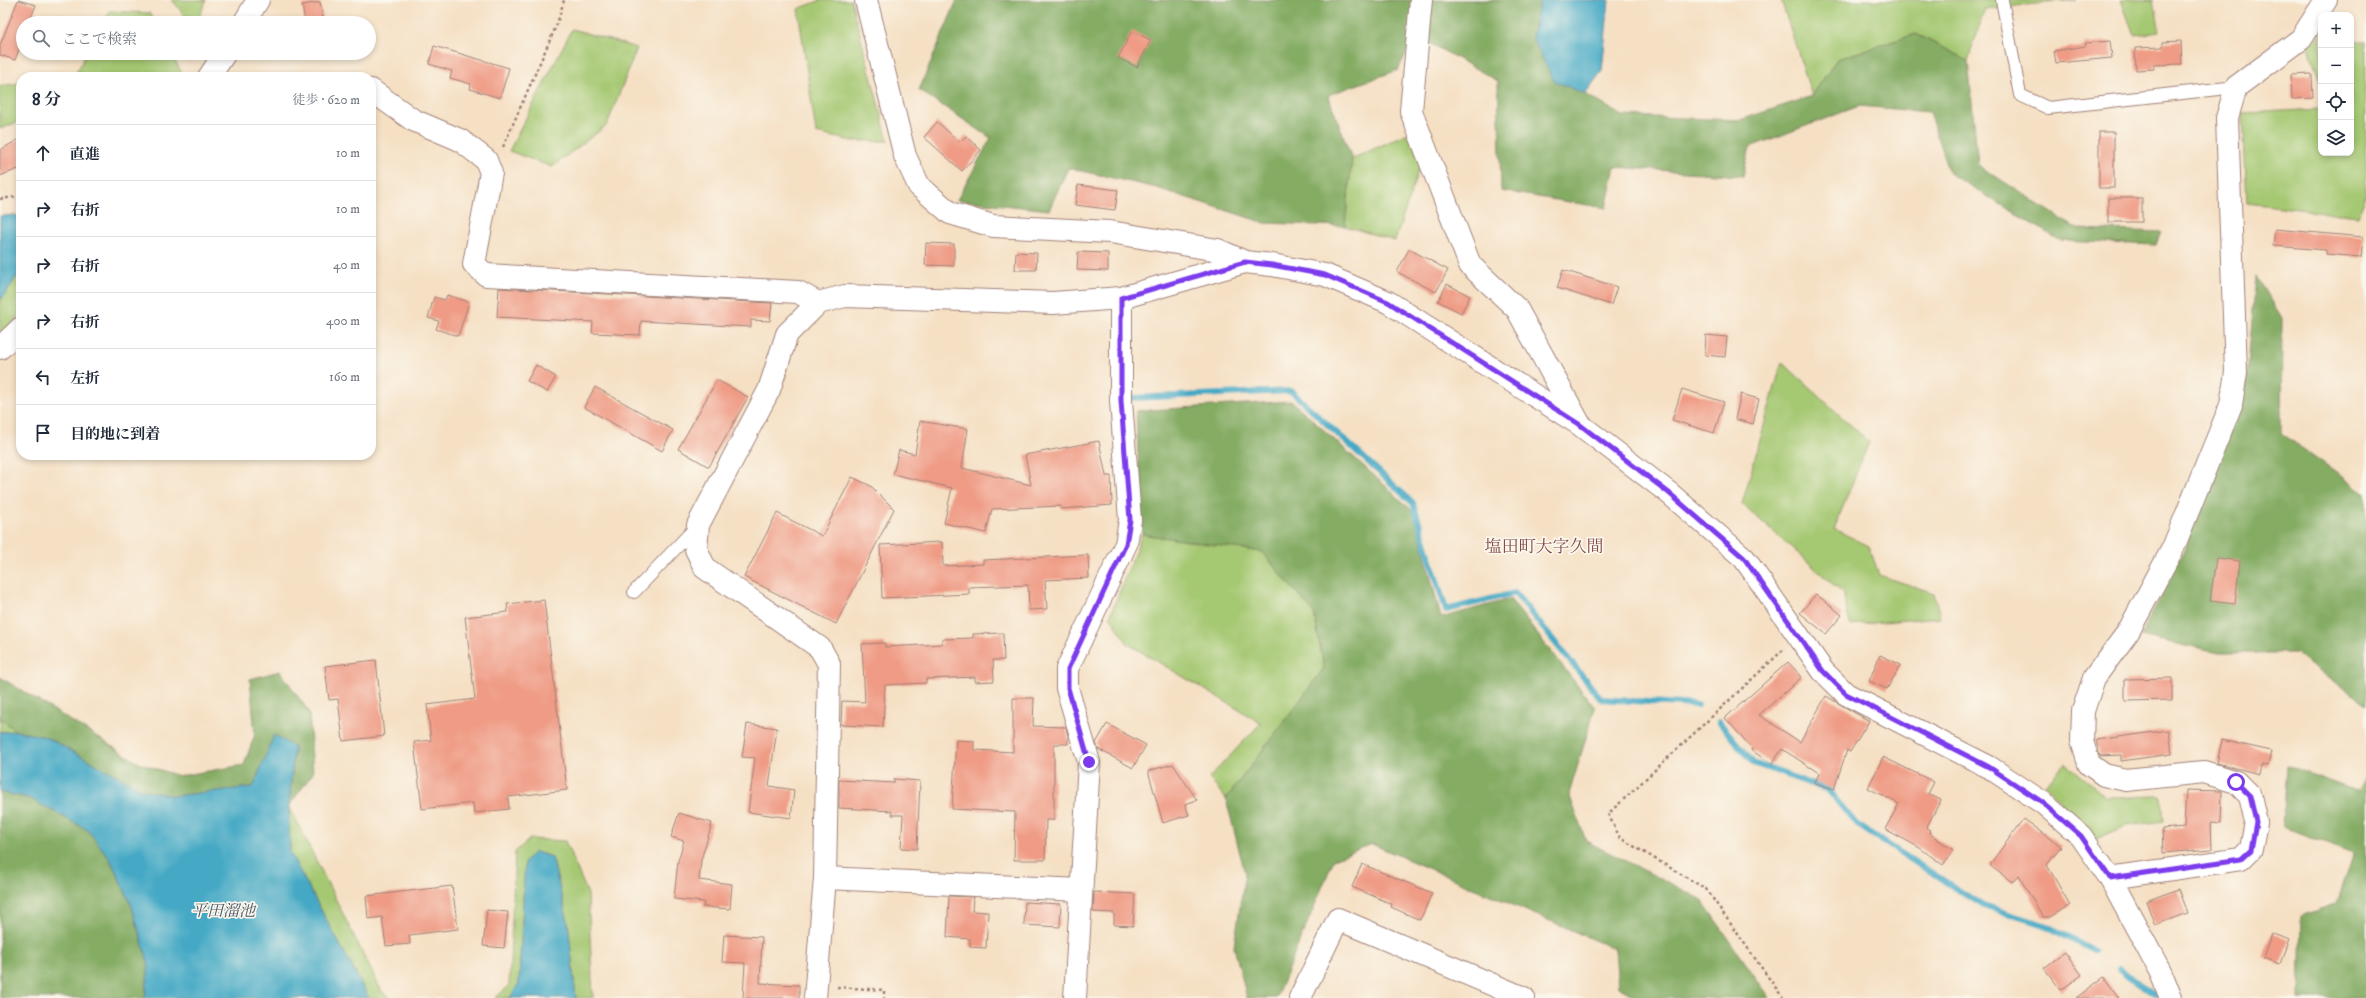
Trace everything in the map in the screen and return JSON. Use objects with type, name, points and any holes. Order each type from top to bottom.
[{"type":"street","points":[[248,16],[258,0]]},
{"type":"street","points":[[866,0],[905,156],[919,186],[950,213],[993,226],[1110,232],[1203,247],[1218,250],[1245,262],[1272,265],[1325,275],[1388,302],[1579,424],[1669,493],[1744,558],[1823,671],[1846,694],[1989,767],[2042,802],[2081,836],[2110,878],[2161,973],[2171,998]]},
{"type":"street","points":[[1421,0],[1411,111],[1470,265],[1516,309],[1579,424]]},
{"type":"street","points":[[2110,878],[2241,859],[2251,850],[2256,822],[2250,796],[2236,782],[2204,772],[2126,780],[2104,775],[2089,764],[2082,741],[2083,711],[2094,678],[2128,632],[2173,548],[2231,405],[2236,372],[2227,118],[2236,87],[2301,39],[2326,0]]},
{"type":"street","points":[[212,72],[220,60]]},
{"type":"street","points":[[376,94],[413,120],[460,140],[486,160],[491,174],[474,264],[486,275],[798,292],[818,303]]},
{"type":"street","points":[[816,992],[824,878],[829,664],[820,648],[706,568],[696,549],[698,525],[769,390],[787,334],[818,303],[845,296],[1053,303],[1121,298],[1245,262]]},
{"type":"street","points":[[1074,998],[1089,762],[1068,688],[1068,669],[1126,544],[1130,520],[1121,401],[1121,298]]},
{"type":"street","points":[[0,348],[16,333]]},
{"type":"street","points":[[824,878],[1081,890]]},
{"type":"street","points":[[1300,998],[1338,918],[1524,998]]},
{"type":"lane","points":[[2002,0],[2020,94],[2048,108],[2236,87]]},
{"type":"lane","points":[[634,592],[698,525]]},
{"type":"path","points":[[491,174],[557,24],[564,0]]},
{"type":"path","points":[[0,199],[16,198]]},
{"type":"path","points":[[1783,998],[1706,889],[1620,838],[1608,814],[1798,636]]},
{"type":"path","points":[[816,992],[884,990],[884,998]]},
{"type":"green space","points":[[172,0],[206,0],[200,16],[185,16]]},
{"type":"green space","points":[[821,0],[851,0],[888,141],[852,141],[816,133],[798,9]]},
{"type":"green space","points":[[957,0],[1540,0],[1532,37],[1554,81],[1585,94],[1623,116],[1740,120],[1812,96],[1837,59],[1916,34],[1968,60],[1978,165],[2077,229],[2161,232],[2156,245],[2061,241],[1949,173],[1929,112],[1859,106],[1750,147],[1743,176],[1615,167],[1606,208],[1501,191],[1498,81],[1415,35],[1398,70],[1328,95],[1352,159],[1345,226],[1265,223],[1157,188],[1068,168],[1049,210],[957,200],[991,138],[919,90]]},
{"type":"green space","points":[[1781,0],[2076,0],[1985,9],[1968,60],[1916,34],[1837,59],[1812,96]]},
{"type":"green space","points":[[2121,0],[2154,0],[2160,32],[2134,35]]},
{"type":"green space","points":[[110,11],[150,13],[152,16],[108,16]]},
{"type":"green space","points":[[572,29],[637,48],[607,125],[552,167],[509,151]]},
{"type":"green space","points":[[2318,38],[2318,76],[2309,47]]},
{"type":"green space","points":[[2354,42],[2366,42],[2366,196],[2358,216],[2247,203],[2243,113],[2318,109],[2318,156],[2354,156]]},
{"type":"green space","points":[[83,60],[175,60],[181,72],[77,72]]},
{"type":"green space","points":[[16,84],[16,123],[0,129],[0,86]]},
{"type":"green space","points":[[1408,133],[1421,162],[1395,241],[1345,226],[1352,159]]},
{"type":"green space","points":[[2256,277],[2282,319],[2281,433],[2366,493],[2366,704],[2295,653],[2218,653],[2140,636],[2183,553],[2246,388]]},
{"type":"green space","points":[[16,278],[16,319],[9,327],[0,333],[0,301]]},
{"type":"green space","points":[[1782,362],[1869,442],[1834,529],[1869,546],[1879,575],[1934,593],[1940,617],[1850,625],[1843,593],[1742,504]]},
{"type":"green space","points":[[1292,401],[1414,512],[1441,618],[1510,599],[1595,708],[1569,794],[1586,841],[1701,899],[1770,998],[1638,998],[1618,987],[1615,949],[1372,844],[1334,859],[1276,998],[1247,998],[1234,947],[1245,873],[1226,799],[1324,668],[1314,613],[1262,552],[1142,534],[1136,411]]},
{"type":"green space","points":[[1142,534],[1262,552],[1314,613],[1324,668],[1226,799],[1209,778],[1261,723],[1128,644],[1110,616]]},
{"type":"green space","points":[[280,671],[309,712],[313,773],[289,806],[294,747],[253,787],[173,796],[143,790],[46,737],[16,731],[0,718],[0,677],[139,763],[179,776],[244,765],[255,734],[250,679]]},
{"type":"green space","points":[[0,718],[16,731],[0,732]]},
{"type":"green space","points":[[2066,763],[2107,797],[2162,796],[2164,821],[2126,826],[2096,839],[2045,785]]},
{"type":"green space","points":[[2287,765],[2359,792],[2366,777],[2366,998],[2299,998],[2301,916],[2337,903],[2354,853],[2283,827]]},
{"type":"green space","points":[[0,792],[29,798],[88,830],[110,859],[131,904],[149,965],[145,998],[0,998]]},
{"type":"green space","points":[[289,806],[382,992],[391,998],[369,998],[290,853]]},
{"type":"green space","points":[[530,839],[565,841],[588,894],[593,998],[576,998],[568,922],[552,857],[536,852],[525,861],[519,983],[510,998],[495,998],[509,986],[515,852]]},
{"type":"water","points":[[1540,0],[1609,0],[1602,71],[1585,94],[1554,81],[1532,37]]},
{"type":"water","points":[[16,215],[16,278],[0,301],[0,216]]},
{"type":"water","name":"平田溜池","points":[[16,731],[46,737],[143,790],[173,796],[253,787],[274,735],[294,747],[289,806],[290,853],[369,998],[145,998],[149,965],[131,904],[110,859],[88,830],[29,798],[0,792],[0,732]]},
{"type":"water","points":[[535,852],[552,857],[568,922],[576,998],[510,998],[519,983],[525,861]]},
{"type":"building","points":[[18,0],[36,5],[32,16],[16,16],[15,60],[0,55],[0,45]]},
{"type":"building","points":[[320,2],[323,16],[304,16],[302,5]]},
{"type":"building","points":[[1132,31],[1151,40],[1137,67],[1118,58]]},
{"type":"building","points":[[2110,41],[2112,58],[2056,63],[2054,51],[2086,46],[2085,43]]},
{"type":"building","points":[[2181,41],[2182,64],[2154,65],[2154,69],[2136,70],[2135,48],[2163,47],[2163,42]]},
{"type":"building","points":[[434,46],[509,68],[500,98],[470,89],[471,84],[450,78],[452,71],[429,64]]},
{"type":"building","points":[[2312,74],[2313,98],[2292,99],[2291,75]]},
{"type":"building","points":[[937,122],[960,142],[966,136],[981,150],[962,171],[924,137]]},
{"type":"building","points":[[2099,132],[2114,132],[2114,188],[2099,188]]},
{"type":"building","points":[[16,141],[16,170],[0,176],[0,150]]},
{"type":"building","points":[[1078,185],[1118,190],[1115,210],[1075,205]]},
{"type":"building","points":[[2108,198],[2142,198],[2142,222],[2108,222]]},
{"type":"building","points":[[2275,229],[2363,237],[2361,257],[2326,254],[2326,250],[2273,246]]},
{"type":"building","points":[[926,243],[954,244],[954,266],[925,265]]},
{"type":"building","points":[[1409,249],[1448,270],[1436,292],[1397,272]]},
{"type":"building","points":[[1016,252],[1037,253],[1036,270],[1015,270]]},
{"type":"building","points":[[1078,252],[1108,253],[1108,271],[1077,270]]},
{"type":"building","points":[[1563,270],[1617,287],[1611,305],[1557,288]]},
{"type":"building","points":[[1447,284],[1470,296],[1461,313],[1438,301]]},
{"type":"building","points":[[499,288],[772,303],[770,321],[751,320],[751,327],[641,321],[640,335],[592,333],[593,322],[497,317]]},
{"type":"building","points":[[447,295],[469,302],[458,336],[436,329],[439,321],[428,318],[434,297],[445,300]]},
{"type":"building","points":[[1706,335],[1727,337],[1725,357],[1705,355]]},
{"type":"building","points":[[536,365],[556,377],[547,392],[527,381]]},
{"type":"building","points":[[717,380],[748,397],[709,467],[678,449]]},
{"type":"building","points":[[595,387],[673,430],[662,451],[584,407]]},
{"type":"building","points":[[1682,389],[1724,402],[1714,433],[1672,420]]},
{"type":"building","points":[[1741,394],[1759,399],[1753,424],[1735,419]]},
{"type":"building","points":[[920,421],[968,429],[962,468],[1031,485],[1025,455],[1099,441],[1106,476],[1111,476],[1112,505],[1061,509],[1061,506],[992,509],[986,533],[944,523],[952,488],[893,474],[899,450],[915,454]]},
{"type":"building","points":[[852,477],[871,486],[894,509],[836,624],[744,577],[777,513],[822,536]]},
{"type":"building","points":[[942,542],[943,566],[983,564],[983,560],[1088,555],[1089,578],[1045,580],[1047,609],[1029,610],[1028,585],[969,587],[969,594],[882,598],[880,545]]},
{"type":"building","points":[[2216,558],[2240,561],[2235,604],[2210,601]]},
{"type":"building","points":[[1816,594],[1842,615],[1826,634],[1800,613]]},
{"type":"building","points":[[544,600],[567,790],[508,797],[509,809],[474,813],[473,803],[422,809],[414,742],[431,740],[427,705],[475,699],[465,617],[508,612],[507,604]]},
{"type":"building","points":[[1003,633],[1004,660],[993,660],[994,681],[975,682],[975,677],[926,679],[926,683],[885,685],[883,727],[841,725],[842,701],[865,702],[862,644],[885,643],[885,647],[942,644],[942,639],[973,638],[973,634]]},
{"type":"building","points":[[1880,655],[1901,665],[1887,689],[1869,681]]},
{"type":"building","points":[[376,660],[384,736],[343,741],[338,699],[329,700],[325,666]]},
{"type":"building","points":[[1788,662],[1802,677],[1759,715],[1800,742],[1826,696],[1869,721],[1850,752],[1847,750],[1834,789],[1815,783],[1819,773],[1782,749],[1772,764],[1751,750],[1752,748],[1725,718]]},
{"type":"building","points":[[2172,678],[2172,700],[2125,701],[2125,679]]},
{"type":"building","points":[[1013,698],[1034,698],[1033,726],[1066,727],[1068,736],[1068,744],[1054,744],[1054,820],[1046,820],[1045,860],[1014,860],[1015,812],[952,809],[956,740],[974,741],[974,750],[1013,752]]},
{"type":"building","points":[[747,724],[777,728],[769,786],[794,790],[791,818],[748,812],[755,758],[742,757]]},
{"type":"building","points":[[1107,724],[1146,745],[1133,768],[1098,749],[1096,743]]},
{"type":"building","points":[[2169,730],[2172,754],[2121,761],[2121,755],[2100,756],[2096,740]]},
{"type":"building","points":[[2222,740],[2271,751],[2268,766],[2261,765],[2259,774],[2217,763]]},
{"type":"building","points":[[1883,757],[1934,782],[1928,794],[1941,800],[1926,828],[1930,830],[1929,833],[1953,850],[1943,865],[1920,848],[1885,829],[1899,804],[1868,788]]},
{"type":"building","points":[[1173,764],[1197,800],[1185,804],[1189,815],[1163,823],[1148,771]]},
{"type":"building","points":[[894,779],[920,781],[917,849],[901,848],[903,815],[892,815],[892,811],[839,808],[839,780],[894,783]]},
{"type":"building","points":[[2186,790],[2222,791],[2221,823],[2211,822],[2212,849],[2163,853],[2162,829],[2184,827]]},
{"type":"building","points":[[679,813],[712,823],[701,860],[699,880],[732,884],[730,909],[703,907],[704,902],[674,899],[678,861],[684,841],[671,837]]},
{"type":"building","points":[[2024,819],[2061,846],[2047,865],[2070,905],[2050,917],[2043,917],[2018,875],[2012,882],[1989,865]]},
{"type":"building","points":[[1362,864],[1432,893],[1420,920],[1391,907],[1392,904],[1352,887]]},
{"type":"building","points":[[452,886],[458,929],[409,935],[410,944],[386,946],[382,917],[368,919],[366,896]]},
{"type":"building","points":[[2178,889],[2187,913],[2155,925],[2146,901]]},
{"type":"building","points":[[1094,892],[1135,894],[1133,926],[1114,925],[1114,913],[1093,912]]},
{"type":"building","points":[[949,896],[973,897],[972,911],[988,912],[986,948],[970,947],[970,939],[947,937]]},
{"type":"building","points":[[1025,902],[1061,904],[1060,927],[1024,925]]},
{"type":"building","points":[[487,910],[508,912],[504,948],[483,946]]},
{"type":"building","points":[[2272,933],[2289,940],[2280,964],[2263,958]]},
{"type":"building","points":[[724,935],[762,937],[760,983],[799,985],[799,998],[743,998],[745,963],[722,962]]},
{"type":"building","points":[[2065,952],[2082,975],[2061,990],[2044,968]]},
{"type":"building","points":[[2104,977],[2119,998],[2076,998]]},
{"type":"waterway","points":[[1132,398],[1291,391],[1413,503],[1446,610],[1515,593],[1601,699],[1698,705]]},
{"type":"waterway","points":[[1719,722],[1753,763],[1828,790],[1856,824],[1983,906],[2044,925],[2094,951]]},
{"type":"waterway","points":[[2119,970],[2156,994]]},
{"type":"district","name":"塩田町大字久間","points":[[1544,546]]},
{"type":"route","points":[[1089,762],[1068,688],[1068,669],[1093,618],[1126,544],[1130,520],[1121,401],[1121,298],[1245,262],[1272,265],[1325,275],[1388,302],[1463,352],[1579,424],[1669,493],[1744,558],[1823,671],[1846,694],[1894,720],[1989,767],[2042,802],[2081,836],[2110,878],[2241,859],[2251,850],[2256,822],[2250,796],[2236,782]]}]
